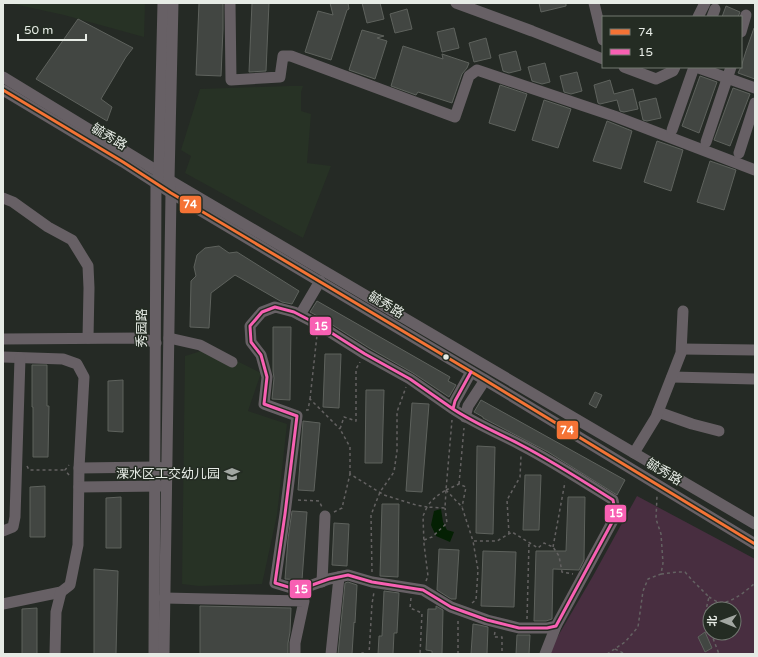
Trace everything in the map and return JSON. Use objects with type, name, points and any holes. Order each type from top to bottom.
[{"type":"street","name":"秀园路","points":[[163,3],[157,177],[156,343],[161,468],[164,654]]},
{"type":"street","name":"秀园路","points":[[161,468],[169,338],[172,193],[169,180],[173,3]]},
{"type":"street","points":[[230,3],[231,80],[280,76],[283,56],[291,56],[455,117],[469,76],[477,70],[614,116],[755,170]]},
{"type":"street","points":[[456,3],[600,58],[602,47]]},
{"type":"street","points":[[594,3],[602,37]]},
{"type":"street","points":[[700,16],[710,10]]},
{"type":"street","points":[[742,29],[746,15]]},
{"type":"street","points":[[627,68],[656,79],[673,71],[674,68]]},
{"type":"street","points":[[672,130],[695,68]]},
{"type":"street","points":[[698,68],[755,88]]},
{"type":"street","points":[[706,142],[730,68]]},
{"type":"street","name":"毓秀路","points":[[3,78],[157,177],[172,193],[485,380],[755,544]]},
{"type":"street","name":"毓秀路","points":[[3,90],[157,177],[169,180],[755,524]]},
{"type":"street","points":[[739,153],[755,103]]},
{"type":"street","points":[[3,198],[13,202],[48,227],[72,240],[88,266],[88,338]]},
{"type":"street","points":[[300,315],[320,281]]},
{"type":"street","points":[[545,654],[556,626],[616,516],[613,500],[522,445],[465,416],[410,379],[365,354],[319,325],[294,312],[275,307],[262,312],[250,326],[251,342],[261,355],[267,377],[264,404],[297,416],[275,583],[298,590],[339,577],[348,576],[418,589],[451,607],[497,623],[519,628],[547,628],[556,626]]},
{"type":"street","points":[[634,453],[656,417],[682,352],[683,311]]},
{"type":"street","points":[[3,340],[141,338],[156,343]]},
{"type":"street","points":[[169,338],[200,345],[232,362]]},
{"type":"street","points":[[682,349],[755,350]]},
{"type":"street","points":[[3,357],[63,359],[77,364],[84,377],[79,468],[78,545],[70,585],[61,592],[3,604]]},
{"type":"street","points":[[3,531],[13,527],[15,517],[20,358]]},
{"type":"street","points":[[453,408],[455,401],[471,372]]},
{"type":"street","points":[[672,377],[755,379]]},
{"type":"street","points":[[465,416],[468,406],[485,380]]},
{"type":"street","points":[[658,412],[692,424],[719,431]]},
{"type":"street","points":[[79,468],[161,468]]},
{"type":"street","name":"秀园路","points":[[154,654],[161,486]]},
{"type":"street","points":[[79,487],[161,486]]},
{"type":"street","points":[[322,582],[325,516]]},
{"type":"street","points":[[331,654],[339,577]]},
{"type":"street","points":[[55,654],[56,612],[61,592]]},
{"type":"street","points":[[164,598],[304,601],[295,643],[295,654]]},
{"type":"path","points":[[288,412],[308,410],[319,325]]},
{"type":"path","points":[[340,429],[344,418],[356,421],[356,369],[365,354]]},
{"type":"path","points":[[362,654],[369,654],[374,582],[371,515],[380,492],[394,472],[397,451],[397,412],[410,379]]},
{"type":"path","points":[[286,500],[319,501],[325,516],[342,508],[350,474],[350,447],[340,429],[310,399]]},
{"type":"path","points":[[424,540],[432,538],[447,523],[445,508],[453,408]]},
{"type":"path","points":[[459,484],[465,416]]},
{"type":"path","points":[[509,534],[508,500],[520,478],[522,445]]},
{"type":"path","points":[[17,458],[23,459],[29,470],[65,470]]},
{"type":"path","points":[[567,471],[554,547],[559,556],[562,572],[583,577]]},
{"type":"path","points":[[350,474],[384,495],[427,507],[445,508]]},
{"type":"path","points":[[420,654],[422,613],[410,608],[418,589],[428,576],[423,516],[430,502],[435,496],[459,484],[466,487],[462,508]]},
{"type":"path","points":[[660,486],[657,496],[656,519],[661,534],[663,563],[661,574]]},
{"type":"path","points":[[446,490],[462,508],[473,541],[478,570],[476,600],[460,610],[458,654]]},
{"type":"path","points":[[473,541],[497,541],[512,532],[538,548],[544,543],[554,547]]},
{"type":"path","points":[[524,628],[528,617],[529,542]]},
{"type":"path","points":[[607,654],[625,642],[638,627],[643,591],[648,579],[661,574],[685,572],[709,597],[718,602],[729,601],[755,583]]},
{"type":"path","points":[[708,601],[709,597]]},
{"type":"path","points":[[497,623],[494,637],[502,637],[502,654]]},
{"type":"path","points":[[714,641],[719,654]]},
{"type":"path","points":[[615,649],[625,654]]},
{"type":"shaded area","points":[[9,3],[145,3],[144,37],[64,15]]},
{"type":"shaded area","points":[[303,86],[301,92],[301,111],[311,114],[307,163],[331,166],[303,238],[185,173],[191,156],[181,150],[200,89]]},
{"type":"shaded area","name":"溧水区工交幼儿园","points":[[211,348],[261,373],[248,411],[287,424],[277,515],[262,584],[199,586],[182,584],[185,356]]},
{"type":"shaded area","points":[[637,496],[755,559],[755,654],[550,654],[551,648]]},
{"type":"shaded area","points":[[441,509],[443,522],[447,530],[454,532],[450,542],[436,536],[431,525],[434,511]]},
{"type":"building","points":[[199,3],[223,3],[221,76],[196,75]]},
{"type":"building","points":[[252,3],[269,3],[266,71],[249,72]]},
{"type":"building","points":[[330,3],[348,3],[349,9],[347,10],[331,60],[305,52],[318,11],[333,15]]},
{"type":"building","points":[[362,3],[380,3],[384,19],[367,23]]},
{"type":"building","points":[[539,3],[566,3],[566,6],[541,12]]},
{"type":"building","points":[[726,6],[740,12],[738,16],[722,16]]},
{"type":"building","points":[[407,9],[412,29],[395,33],[390,14]]},
{"type":"building","points":[[78,19],[133,48],[101,99],[112,107],[107,121],[36,79]]},
{"type":"building","points":[[454,28],[459,48],[442,52],[437,32]]},
{"type":"building","points":[[755,28],[755,79],[738,73],[742,68],[746,51]]},
{"type":"building","points":[[362,30],[384,36],[377,38],[387,41],[375,79],[349,70]]},
{"type":"building","points":[[486,38],[491,58],[474,62],[469,43]]},
{"type":"building","points":[[403,46],[443,59],[442,54],[469,63],[462,74],[452,103],[418,92],[416,95],[391,86]]},
{"type":"building","points":[[516,51],[521,70],[509,73],[503,71],[499,55]]},
{"type":"building","points":[[545,63],[550,82],[542,84],[532,81],[528,67]]},
{"type":"building","points":[[577,72],[582,91],[571,94],[564,92],[560,76]]},
{"type":"building","points":[[700,76],[717,82],[699,133],[682,126]]},
{"type":"building","points":[[610,80],[614,94],[633,89],[638,109],[624,112],[620,111],[617,100],[600,104],[598,103],[594,85]]},
{"type":"building","points":[[500,85],[527,94],[515,131],[489,123]]},
{"type":"building","points":[[733,88],[750,94],[730,146],[714,140]]},
{"type":"building","points":[[656,98],[661,118],[647,121],[643,120],[639,102]]},
{"type":"building","points":[[544,100],[571,109],[558,148],[532,140]]},
{"type":"building","points":[[607,121],[632,131],[621,169],[593,161]]},
{"type":"building","points":[[657,141],[683,150],[671,191],[644,182]]},
{"type":"building","points":[[710,161],[736,170],[724,210],[697,202]]},
{"type":"building","points":[[219,246],[229,253],[237,252],[299,291],[292,304],[282,302],[235,275],[211,293],[209,328],[190,327],[191,281],[196,276],[194,267],[197,255],[205,248]]},
{"type":"building","points":[[317,301],[450,377],[448,381],[456,385],[449,397],[413,373],[310,312]]},
{"type":"building","points":[[273,327],[291,327],[290,400],[272,399],[274,378]]},
{"type":"building","points":[[325,354],[341,354],[339,408],[323,407]]},
{"type":"building","points":[[32,365],[47,365],[47,406],[49,406],[48,457],[33,457]]},
{"type":"building","points":[[123,380],[123,432],[108,431],[108,381]]},
{"type":"building","points":[[366,390],[384,390],[382,463],[365,463]]},
{"type":"building","points":[[595,392],[602,395],[596,408],[589,404]]},
{"type":"building","points":[[481,400],[625,480],[617,495],[548,452],[474,412]]},
{"type":"building","points":[[412,403],[429,404],[422,492],[406,491]]},
{"type":"building","points":[[303,421],[320,423],[314,491],[298,490]]},
{"type":"building","points":[[477,446],[495,447],[493,534],[476,533]]},
{"type":"building","points":[[525,475],[541,475],[539,530],[523,530]]},
{"type":"building","points":[[45,486],[45,537],[30,537],[30,487]]},
{"type":"building","points":[[121,497],[121,548],[106,548],[106,498]]},
{"type":"building","points":[[568,497],[585,497],[584,560],[579,570],[553,569],[552,619],[546,621],[534,621],[536,551],[566,551]]},
{"type":"building","points":[[382,504],[399,504],[398,577],[380,576]]},
{"type":"building","points":[[292,511],[307,512],[302,580],[285,579]]},
{"type":"building","points":[[334,523],[349,524],[347,566],[332,565]]},
{"type":"building","points":[[439,549],[459,550],[456,599],[451,599],[437,590]]},
{"type":"building","points":[[483,551],[516,552],[514,607],[481,606]]},
{"type":"building","points":[[94,569],[118,571],[116,654],[94,654]]},
{"type":"building","points":[[348,582],[357,585],[352,654],[338,654],[345,583]]},
{"type":"building","points":[[384,591],[399,593],[397,633],[394,633],[393,654],[378,654],[379,636],[382,636]]},
{"type":"building","points":[[200,606],[291,608],[288,654],[200,654]]},
{"type":"building","points":[[436,606],[443,610],[442,654],[432,654],[432,651],[426,650],[428,609],[436,609]]},
{"type":"building","points":[[37,608],[37,654],[22,654],[22,609]]},
{"type":"building","points":[[473,624],[488,627],[487,654],[471,654]]},
{"type":"building","points":[[702,634],[702,641],[709,641],[712,648],[705,652],[698,637]]},
{"type":"building","points":[[517,635],[530,635],[529,654],[516,654]]},
{"type":"transit line","name":"74","points":[[3,90],[123,162],[171,193],[485,380],[755,544]]},
{"type":"transit line","name":"15","points":[[453,409],[567,471],[613,500],[616,515],[556,626],[547,628],[519,628],[487,620],[451,607],[423,590],[372,582],[348,575],[329,579],[298,590],[275,583],[297,416],[264,404],[267,377],[261,355],[251,342],[250,326],[262,312],[275,307],[294,312],[319,325],[365,354],[410,379],[453,409],[455,401],[471,372]]},
{"type":"place","name":"溧水区工交幼儿园","points":[[232,474]]}]
